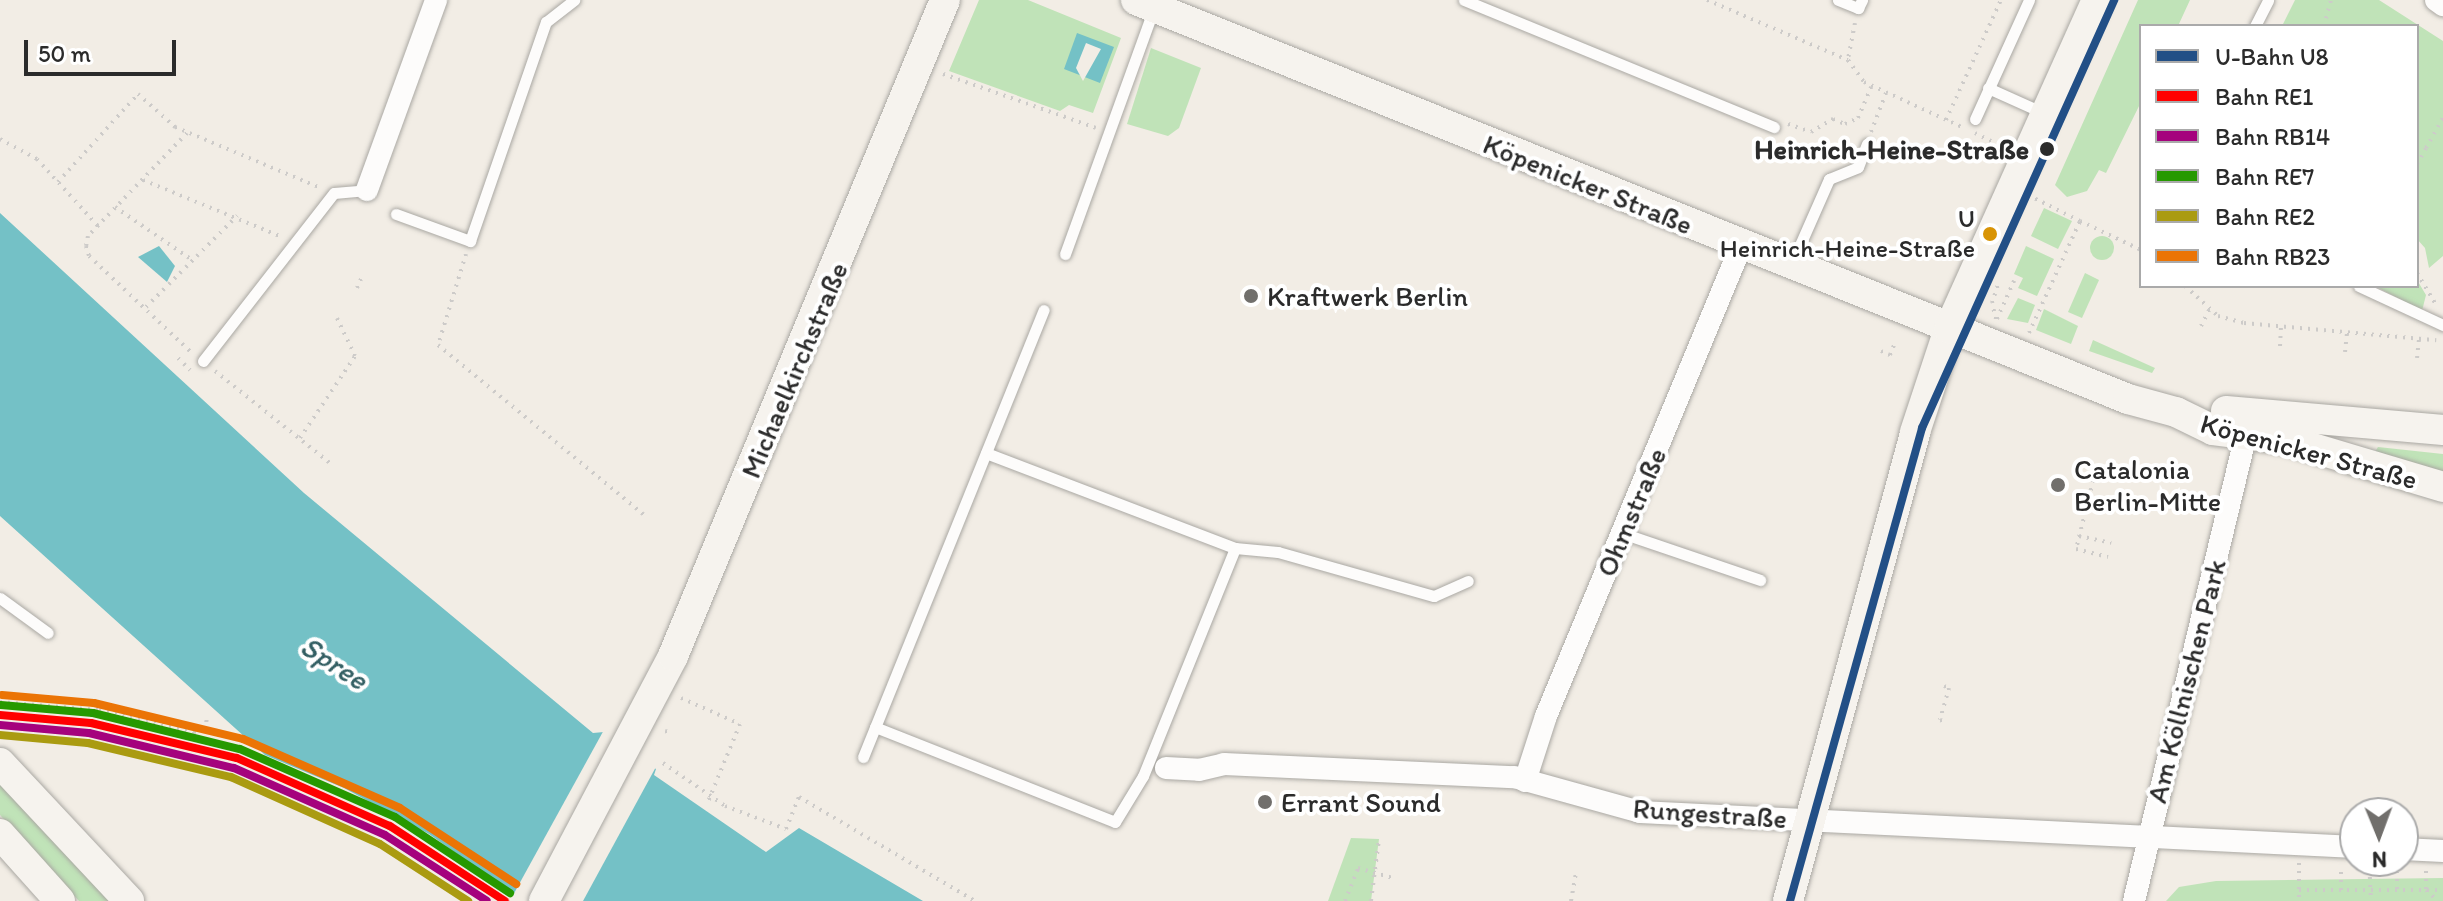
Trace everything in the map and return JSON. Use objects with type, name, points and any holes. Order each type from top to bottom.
[{"type":"main road","name":"Michaelkirchstraße","points":[[544,901],[673,656],[945,0]]},
{"type":"main road","points":[[1788,901],[1915,432],[1949,329],[2097,0]]},
{"type":"main road","name":"Köpenicker Straße","points":[[1145,4],[1791,266],[1949,329],[2176,412],[2213,430],[2249,423],[2443,430]]},
{"type":"main road","name":"Köpenicker Straße","points":[[2249,423],[2283,439],[2443,487]]},
{"type":"main road","points":[[0,763],[129,901]]},
{"type":"main road","points":[[0,834],[60,901]]},
{"type":"street","points":[[367,190],[436,0]]},
{"type":"street","points":[[2436,0],[2443,5]]},
{"type":"street","name":"Ohmstraße","points":[[1525,781],[1546,716],[1741,246]]},
{"type":"street","name":"Am Köllnischen Park","points":[[2134,901],[2147,836],[2249,423]]},
{"type":"street","name":"Rungestraße","points":[[1157,764],[1199,770],[1224,764],[1525,781],[1640,812],[2339,846]]},
{"type":"street","points":[[2419,850],[2443,851]]},
{"type":"lane","points":[[396,214],[470,241],[546,22],[574,0]]},
{"type":"lane","points":[[1464,0],[1774,127]]},
{"type":"lane","points":[[1838,0],[1860,4]]},
{"type":"lane","points":[[1975,119],[2029,0]]},
{"type":"lane","points":[[2256,24],[2268,0]]},
{"type":"lane","points":[[1065,254],[1109,133],[1145,4]]},
{"type":"lane","points":[[1988,88],[2045,113]]},
{"type":"lane","points":[[1791,266],[1829,179],[1858,167],[1867,144]]},
{"type":"lane","points":[[203,361],[299,244],[334,193],[367,190]]},
{"type":"lane","points":[[2363,288],[2443,325]]},
{"type":"lane","points":[[863,757],[1044,310]]},
{"type":"lane","points":[[986,453],[1235,548],[1278,552],[1434,596],[1468,581]]},
{"type":"lane","points":[[1622,533],[1760,580]]},
{"type":"lane","points":[[875,727],[1115,822],[1157,764],[1235,548]]},
{"type":"lane","points":[[0,598],[48,633]]},
{"type":"path","points":[[1707,0],[1848,60],[1871,86],[1997,144]]},
{"type":"path","points":[[1946,120],[2001,0]]},
{"type":"path","points":[[2325,24],[2331,0]]},
{"type":"path","points":[[1848,60],[1860,4]]},
{"type":"path","points":[[943,74],[1109,133]]},
{"type":"path","points":[[1774,127],[1790,123],[1811,132],[1833,119],[1845,124],[1858,118],[1871,86]]},
{"type":"path","points":[[1867,144],[1886,93]]},
{"type":"path","points":[[58,182],[138,94],[187,133],[334,193]]},
{"type":"path","points":[[2419,160],[2443,117]]},
{"type":"path","points":[[187,133],[88,236],[89,256],[203,361],[330,463]]},
{"type":"path","points":[[0,139],[37,159],[98,226]]},
{"type":"path","points":[[2419,148],[2426,148]]},
{"type":"path","points":[[142,179],[299,244]]},
{"type":"path","points":[[2012,187],[2139,249]]},
{"type":"path","points":[[115,207],[192,260]]},
{"type":"path","points":[[146,307],[237,216]]},
{"type":"path","points":[[2028,335],[2080,221]]},
{"type":"path","points":[[470,241],[438,345],[647,517]]},
{"type":"path","points":[[2419,275],[2430,287],[2443,325]]},
{"type":"path","points":[[357,288],[361,279]]},
{"type":"path","points":[[1996,322],[1992,303],[2000,279]]},
{"type":"path","points":[[2005,301],[2014,281]]},
{"type":"path","points":[[2187,288],[2209,310],[2244,323],[2443,341]]},
{"type":"path","points":[[2201,326],[2209,310]]},
{"type":"path","points":[[300,439],[355,356],[337,318]]},
{"type":"path","points":[[2280,346],[2281,327]]},
{"type":"path","points":[[2345,352],[2347,332]]},
{"type":"path","points":[[2417,358],[2419,339]]},
{"type":"path","points":[[1881,351],[1890,355],[1894,345]]},
{"type":"path","points":[[178,358],[183,363]]},
{"type":"path","points":[[2079,536],[2108,543],[2105,557],[2076,549],[2079,536],[2097,465]]},
{"type":"path","points":[[1944,686],[1949,688],[1940,720],[1946,722]]},
{"type":"path","points":[[681,698],[740,724],[707,804]]},
{"type":"path","points":[[0,702],[99,710],[194,732],[205,730],[207,718]]},
{"type":"path","points":[[698,717],[702,707]]},
{"type":"path","points":[[665,731],[671,733]]},
{"type":"path","points":[[663,763],[725,806],[780,828],[786,829],[799,797],[975,901]]},
{"type":"path","points":[[1371,901],[1379,839]]},
{"type":"path","points":[[2298,844],[2299,901]]},
{"type":"path","points":[[1345,901],[1358,868],[1393,878]]},
{"type":"path","points":[[2426,871],[2426,890],[2438,901]]},
{"type":"path","points":[[1571,901],[1576,872]]},
{"type":"path","points":[[2341,877],[2341,890]]},
{"type":"path","points":[[2370,877],[2371,901]]},
{"type":"path","points":[[2397,877],[2397,890]]},
{"type":"path","points":[[2299,890],[2443,890]]},
{"type":"green space","points":[[979,0],[1028,0],[1121,38],[1093,113],[1069,105],[1060,111],[949,71]]},
{"type":"green space","points":[[2138,0],[2190,0],[2179,24],[2139,24],[2139,106],[2106,173],[2099,170],[2087,191],[2067,197],[2055,185]]},
{"type":"green space","points":[[2295,0],[2379,0],[2416,24],[2283,24]]},
{"type":"green space","points":[[2419,26],[2443,41],[2443,256],[2429,268],[2425,248],[2419,241]]},
{"type":"green space","points":[[1151,48],[1201,68],[1179,128],[1168,136],[1127,124]]},
{"type":"green space","points":[[2044,208],[2072,221],[2058,249],[2031,236]]},
{"type":"green space","points":[[2102,236],[2111,239],[2114,248],[2111,257],[2102,260],[2093,257],[2090,248],[2093,239]]},
{"type":"green space","points":[[2026,246],[2054,259],[2037,296],[2018,288],[2023,278],[2014,274]]},
{"type":"green space","points":[[2085,273],[2099,280],[2082,318],[2068,312]]},
{"type":"green space","points":[[2419,283],[2426,295],[2422,311],[2379,288],[2419,288]]},
{"type":"green space","points":[[2018,298],[2035,305],[2028,323],[2007,319]]},
{"type":"green space","points":[[2044,309],[2078,326],[2071,344],[2036,330]]},
{"type":"green space","points":[[2093,340],[2155,368],[2152,373],[2089,351]]},
{"type":"green space","points":[[2378,447],[2443,454],[2443,475],[2375,452]]},
{"type":"green space","points":[[0,779],[110,901],[79,901],[0,815]]},
{"type":"green space","points":[[1351,838],[1379,839],[1371,901],[1328,901]]},
{"type":"green space","points":[[2443,878],[2443,901],[2166,901],[2179,887],[2216,881]]},
{"type":"water","points":[[1077,33],[1114,47],[1100,83],[1064,69]]},
{"type":"water","name":"Spree","points":[[0,213],[304,493],[593,733],[604,732],[656,769],[654,775],[766,852],[799,828],[923,901],[524,901],[429,834],[344,788],[265,755],[0,516]]},
{"type":"water","points":[[159,246],[175,266],[167,282],[138,257]]},
{"type":"pier","points":[[1086,43],[1101,49],[1083,81],[1076,68]]},
{"type":"pier","points":[[605,728],[657,765],[583,901],[517,901],[512,897]]},
{"type":"metro line","name":"U8","points":[[1790,901],[1922,428],[2114,0]]},
{"type":"rail line","name":"RB23","points":[[2,695],[94,703],[243,739],[400,808],[516,884]]},
{"type":"rail line","name":"RE7","points":[[1,705],[93,713],[240,749],[395,817],[510,893]]},
{"type":"rail line","name":"RE1","points":[[0,715],[91,723],[237,758],[390,826],[505,901]]},
{"type":"rail line","name":"RB14","points":[[0,725],[89,733],[234,768],[385,835],[487,901]]},
{"type":"rail line","name":"RE2","points":[[0,735],[88,743],[231,777],[380,844],[468,901]]},
{"type":"place","name":"Heinrich-Heine-Straße","points":[[2047,149]]},
{"type":"place","name":"U Heinrich-Heine-Straße","points":[[1990,234]]},
{"type":"place","name":"Kraftwerk Berlin","points":[[1251,296]]},
{"type":"place","name":"Catalonia Berlin-Mitte","points":[[2058,485]]},
{"type":"place","name":"Errant Sound","points":[[1265,802]]}]
